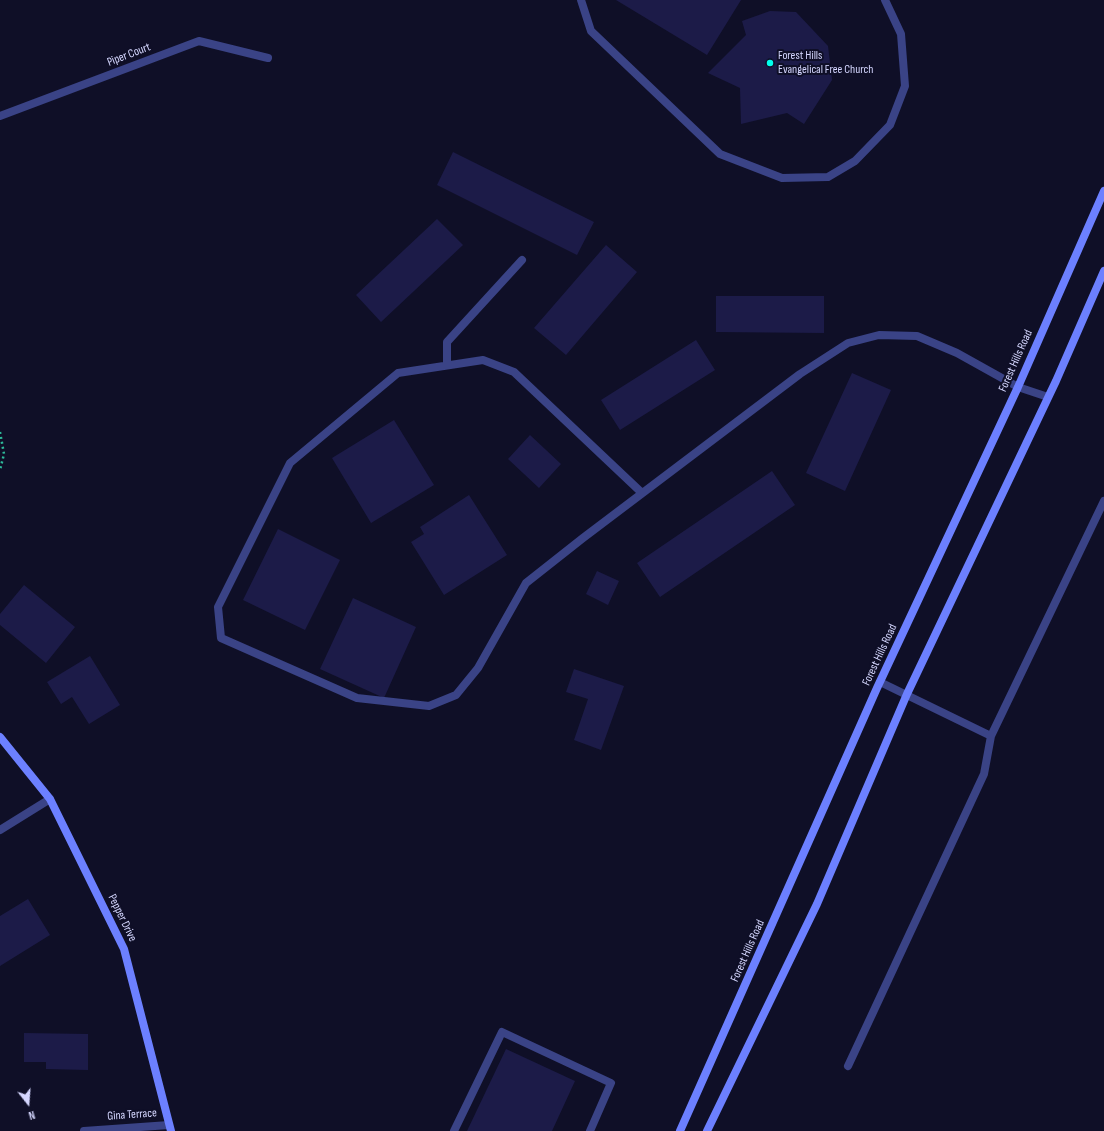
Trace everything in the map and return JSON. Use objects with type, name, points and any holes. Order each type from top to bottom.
[{"type":"street","points":[[581,0],[591,31],[720,154],[782,178],[828,177],[855,160],[890,125],[905,86],[901,34],[885,0]]},
{"type":"street","name":"Piper Court","points":[[0,116],[199,41],[268,58]]},
{"type":"street","name":"Forest Hills Road","points":[[680,1131],[880,682],[1018,387],[1104,191]]},
{"type":"street","points":[[447,365],[447,342],[522,260]]},
{"type":"street","points":[[707,1131],[817,904],[907,694],[1048,397],[1104,271]]},
{"type":"street","points":[[642,493],[514,372],[483,360],[398,373],[290,463],[218,607],[222,638],[358,698],[430,706],[456,695],[478,668],[526,583],[642,493],[800,374],[848,343],[879,335],[917,336],[957,353],[1018,387],[1048,397]]},
{"type":"street","points":[[848,1066],[984,774],[991,736],[1104,501]]},
{"type":"street","points":[[880,682],[991,736]]},
{"type":"street","name":"Pepper Drive","points":[[0,738],[50,799],[124,949],[170,1128]]},
{"type":"street","points":[[0,830],[50,799]]},
{"type":"street","points":[[454,1131],[502,1032],[611,1083],[590,1131]]},
{"type":"street","name":"Gina Terrace","points":[[84,1131],[170,1128]]},
{"type":"street","name":"Gina Terrace","points":[[158,1131],[170,1128]]},
{"type":"path","points":[[0,432],[4,454],[0,470]]},
{"type":"building","points":[[616,0],[741,0],[707,55]]},
{"type":"building","points":[[770,11],[796,12],[828,46],[832,80],[804,124],[787,113],[741,124],[740,88],[708,73],[746,35],[742,21]]},
{"type":"building","points":[[453,152],[594,222],[577,255],[437,185]]},
{"type":"building","points":[[437,219],[463,245],[381,322],[356,295]]},
{"type":"building","points":[[606,245],[637,272],[566,355],[534,328]]},
{"type":"building","points":[[716,296],[824,296],[824,333],[716,332]]},
{"type":"building","points":[[696,340],[715,370],[620,430],[601,400]]},
{"type":"building","points":[[852,373],[891,390],[845,491],[806,473]]},
{"type":"building","points":[[394,420],[434,485],[371,523],[332,458]]},
{"type":"building","points":[[530,435],[561,464],[539,488],[508,459]]},
{"type":"building","points":[[772,471],[795,505],[660,597],[637,563]]},
{"type":"building","points":[[469,495],[507,555],[444,595],[411,542],[424,534],[420,527]]},
{"type":"building","points":[[278,529],[340,560],[305,630],[243,600]]},
{"type":"building","points":[[597,571],[619,581],[608,605],[586,594]]},
{"type":"building","points":[[24,585],[75,627],[46,663],[0,625],[0,614]]},
{"type":"building","points":[[353,598],[416,627],[384,698],[320,669]]},
{"type":"building","points":[[90,656],[120,705],[89,724],[72,697],[61,704],[47,682]]},
{"type":"building","points":[[574,669],[624,686],[601,750],[574,740],[588,699],[566,692]]},
{"type":"building","points":[[28,899],[50,935],[0,966],[0,916]]},
{"type":"building","points":[[24,1033],[88,1034],[88,1070],[46,1069],[46,1062],[24,1062]]},
{"type":"building","points":[[506,1049],[575,1081],[552,1131],[467,1131]]},
{"type":"place","name":"Forest Hills Evangelical Free Church","points":[[770,63]]}]
